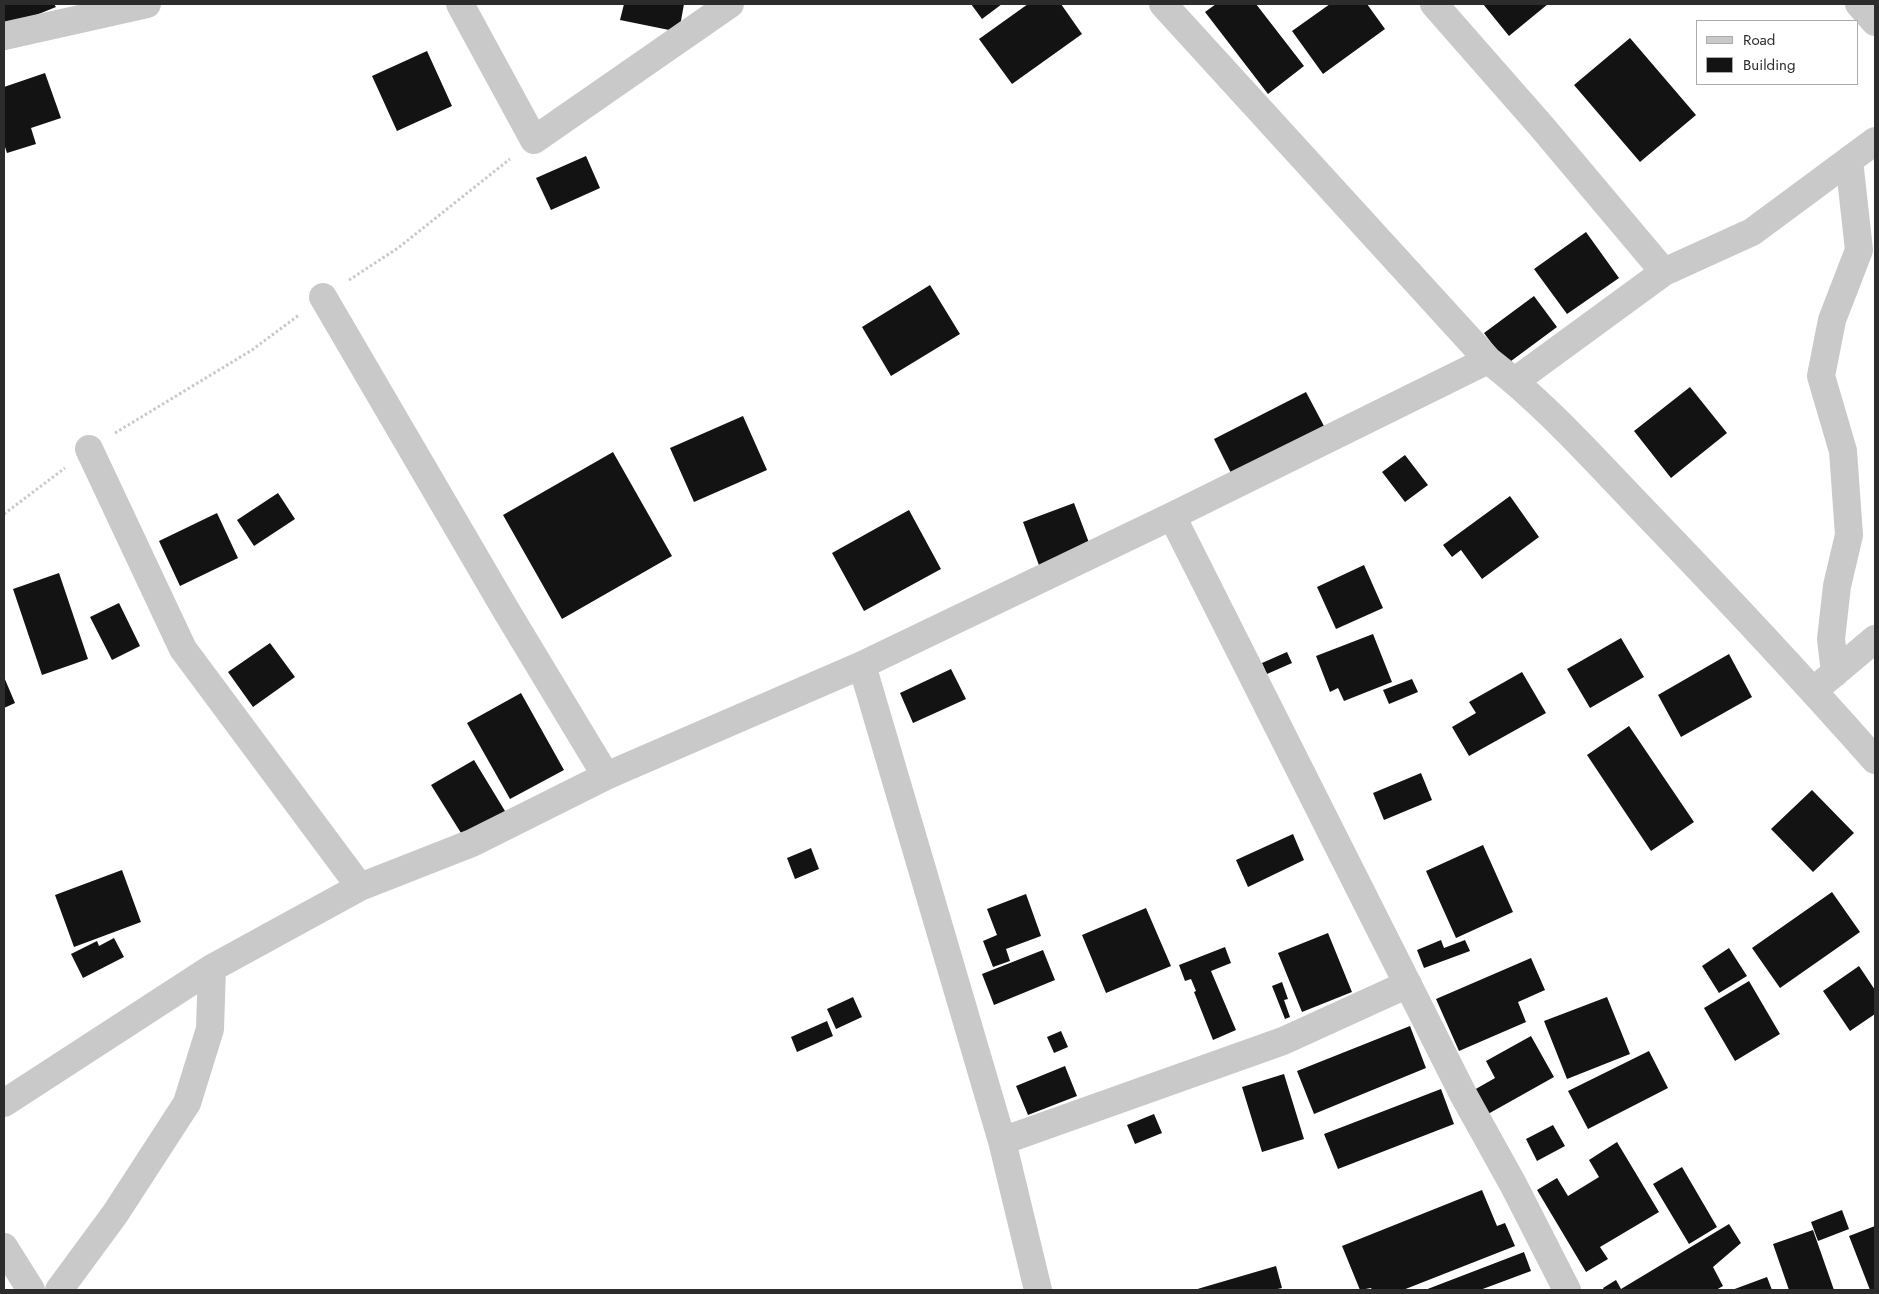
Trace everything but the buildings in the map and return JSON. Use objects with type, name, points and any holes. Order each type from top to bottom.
[{"type":"street","points":[[4,36],[147,4]]},
{"type":"street","points":[[460,4],[534,140],[730,4]]},
{"type":"street","points":[[1164,4],[1488,360],[1515,381],[1642,509],[1814,690],[1875,760]]},
{"type":"street","points":[[1434,4],[1542,126],[1664,272]]},
{"type":"street","points":[[1859,4],[1875,22]]},
{"type":"street","points":[[1515,381],[1664,272],[1752,232],[1875,141]]},
{"type":"street","points":[[1835,673],[1831,639],[1837,586],[1849,535],[1844,451],[1821,376],[1832,320],[1859,250],[1849,160]]},
{"type":"street","points":[[323,297],[507,612],[606,776]]},
{"type":"street","points":[[4,1103],[212,968],[360,886],[472,843],[606,776],[862,665],[1172,516],[1488,360]]},
{"type":"street","points":[[89,449],[182,649],[360,886]]},
{"type":"street","points":[[1172,516],[1463,1094],[1514,1186],[1567,1290]]},
{"type":"street","points":[[1814,690],[1875,639]]},
{"type":"street","points":[[862,665],[1002,1141],[1038,1290]]},
{"type":"street","points":[[59,1290],[115,1214],[188,1103],[210,1029],[212,968]]},
{"type":"street","points":[[1002,1141],[1283,1041],[1408,984]]},
{"type":"street","points":[[4,1247],[31,1290]]},
{"type":"path","points":[[4,514],[89,449],[252,350],[323,297],[398,248],[534,140]]}]
